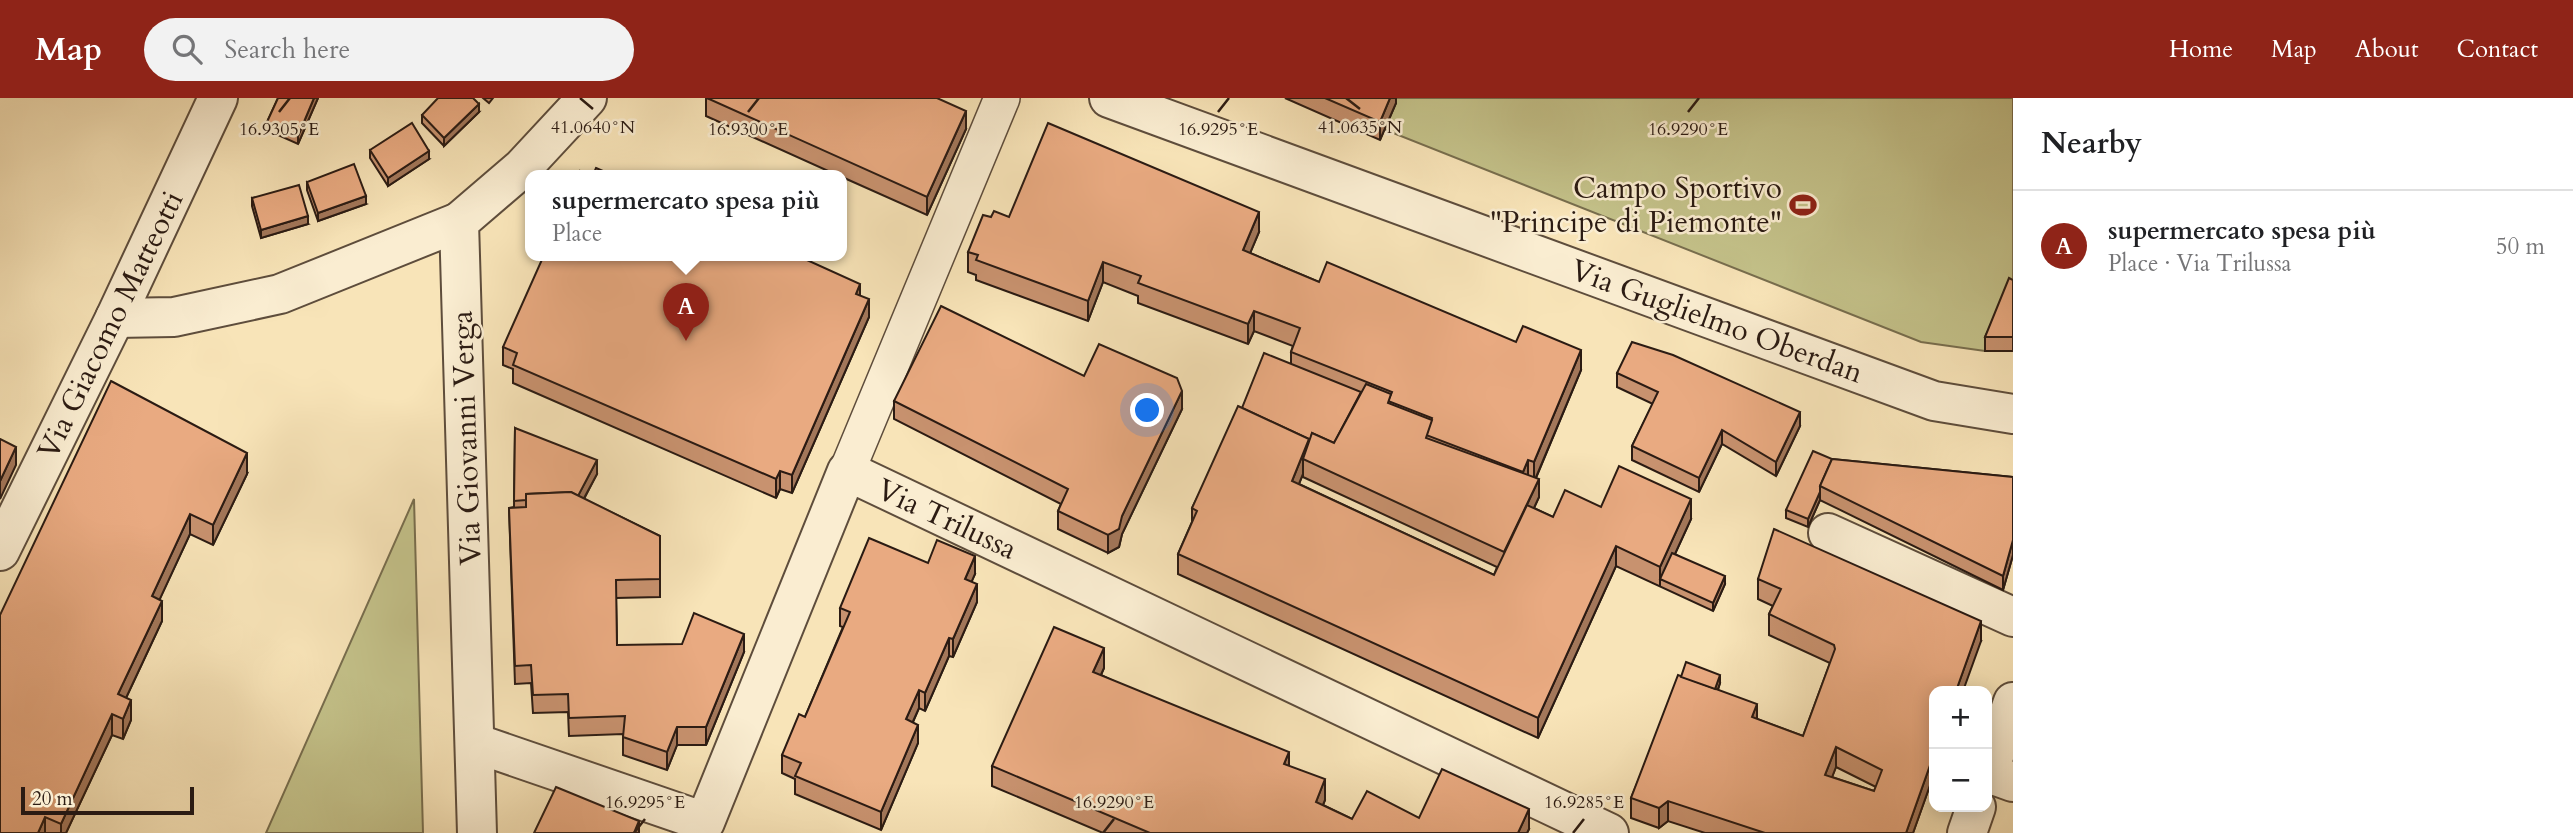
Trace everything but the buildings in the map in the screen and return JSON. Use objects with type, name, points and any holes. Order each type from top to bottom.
[{"type":"street","name":"Via Giacomo Matteotti","points":[[0,551],[115,318],[218,98]]},
{"type":"street","points":[[115,318],[174,317],[280,294],[459,222],[522,168],[587,98]]},
{"type":"street","points":[[847,471],[1002,98]]},
{"type":"street","name":"Via Guglielmo Oberdan","points":[[1109,98],[1934,401],[2013,414]]},
{"type":"street","name":"Via Giovanni Verga","points":[[459,222],[477,833]]},
{"type":"street","name":"Via Trilussa","points":[[475,743],[705,822],[847,471],[1609,833]]},
{"type":"street","points":[[1828,533],[2013,617]]},
{"type":"street","points":[[1992,781],[2013,702]]},
{"type":"street","points":[[1967,833],[1978,812]]},
{"type":"shaded area","name":"Campo Sportivo \"Principe di Piemonte\"","points":[[1334,98],[2013,98],[2013,351],[1985,351],[1921,342],[1330,108]]},
{"type":"shaded area","points":[[414,499],[423,833],[266,833]]},
{"type":"place","name":"Campo Sportivo \"Principe di Piemonte\"","points":[[1803,205]]},
{"type":"place","name":"supermercato spesa più","points":[[686,341]]}]
